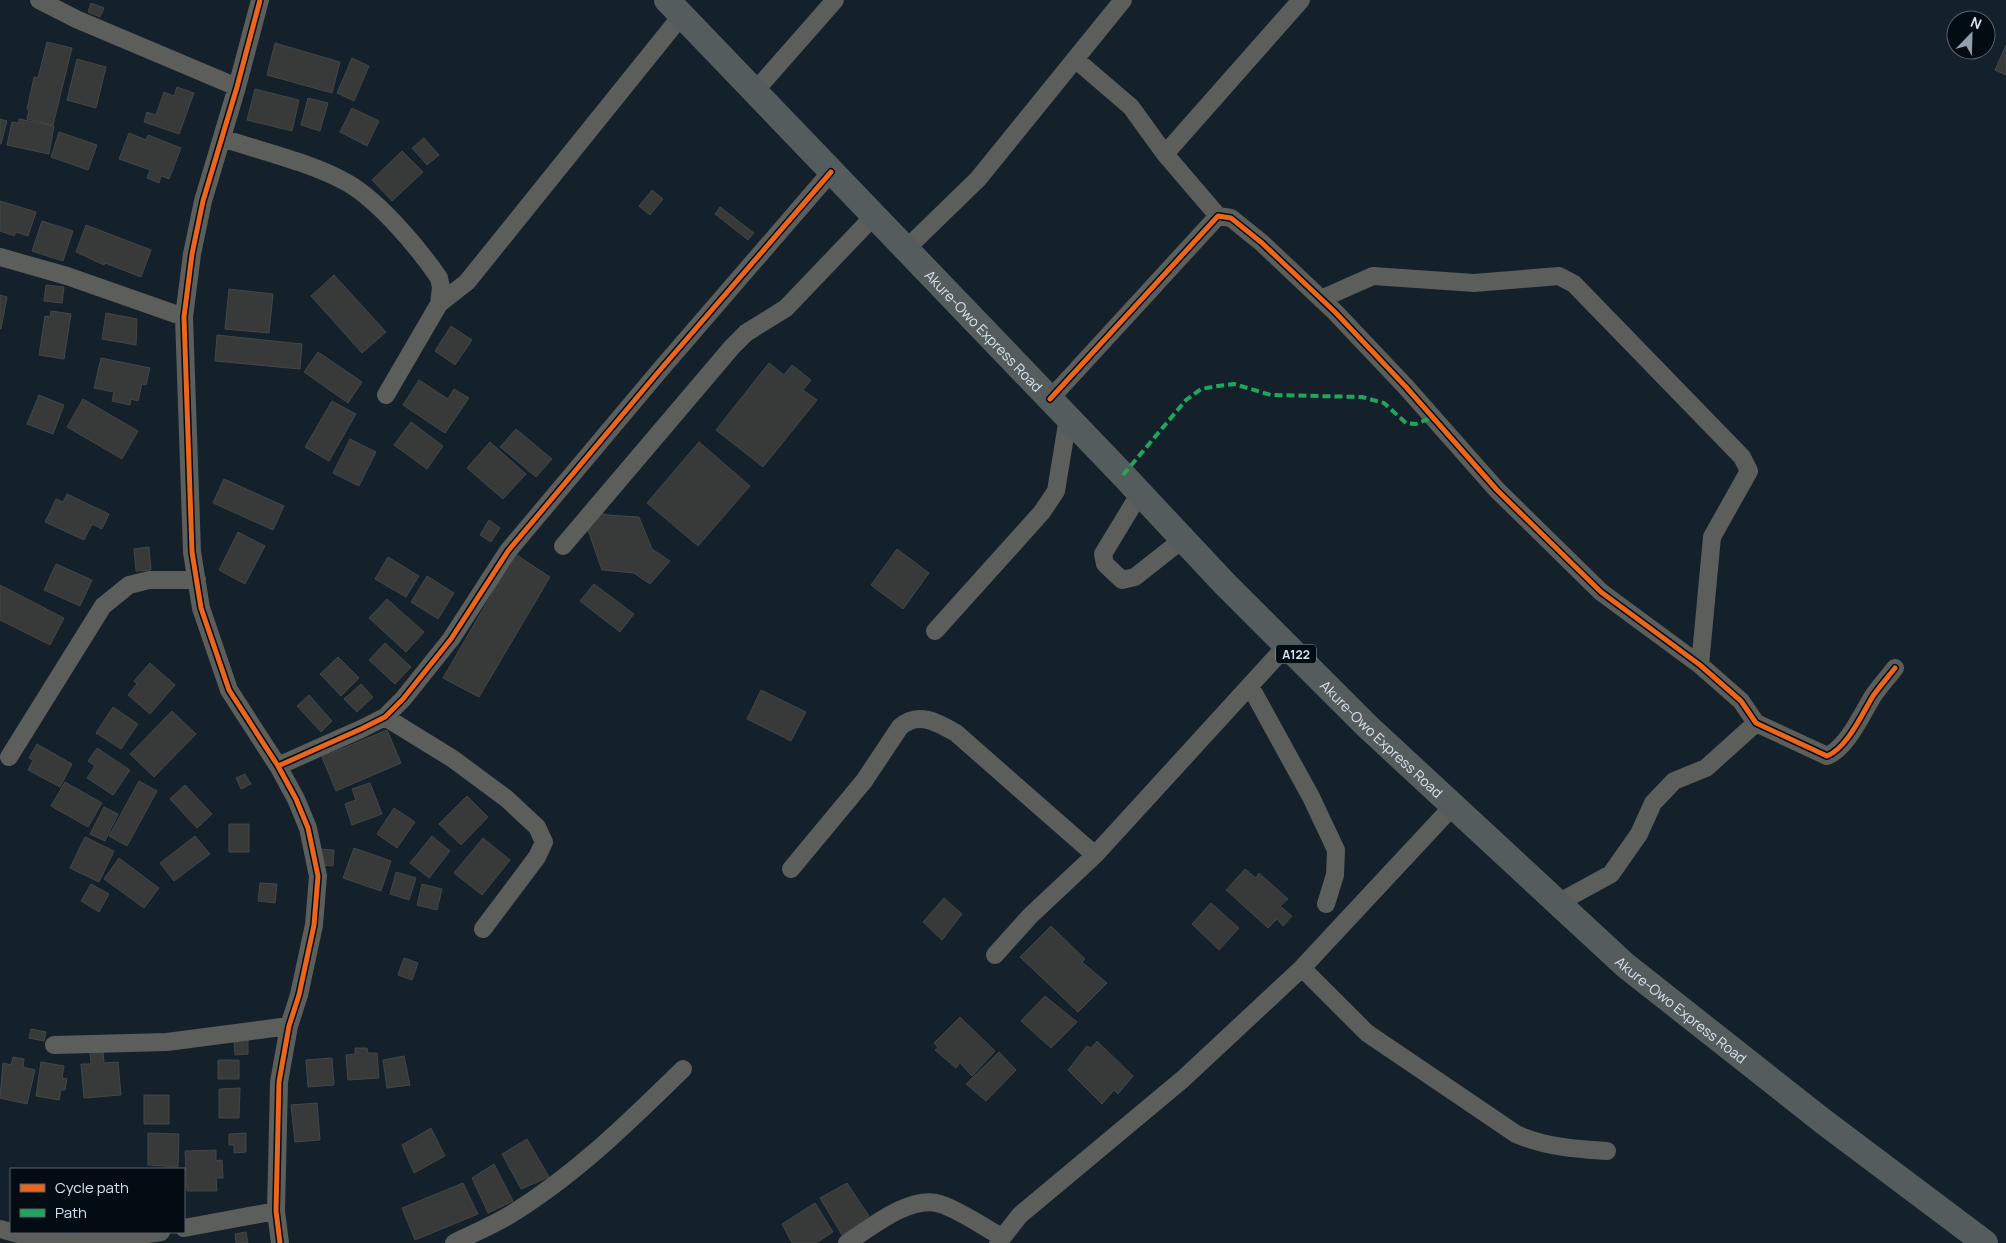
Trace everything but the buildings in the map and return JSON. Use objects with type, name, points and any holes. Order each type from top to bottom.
[{"type":"highway","name":"Akure-Owo Express Road","points":[[674,8],[755,90],[873,217],[1183,539],[1367,726],[1625,965],[1824,1122],[1985,1243]]},
{"type":"street","points":[[39,0],[76,19],[237,87]]},
{"type":"street","points":[[260,0],[237,87],[203,201],[192,254],[184,317],[192,552],[201,608],[229,690],[278,766],[308,828],[318,876],[314,925],[299,995],[289,1026],[279,1082],[276,1211],[280,1243]]},
{"type":"street","points":[[755,90],[835,0]]},
{"type":"street","points":[[905,250],[978,179],[1123,0]]},
{"type":"street","points":[[1165,154],[1300,0]]},
{"type":"street","points":[[386,395],[439,304],[467,282],[674,8]]},
{"type":"street","points":[[1074,59],[1131,107],[1165,154],[1218,216],[1231,218],[1262,243],[1321,299],[1406,387],[1497,490],[1601,592],[1700,664],[1741,701],[1756,722],[1827,756],[1833,753],[1854,729],[1874,696],[1895,668]]},
{"type":"street","points":[[222,138],[342,179],[360,191],[391,222],[439,278],[441,287],[439,304]]},
{"type":"street","points":[[278,766],[385,717],[403,699],[451,639],[508,551],[667,362],[831,172]]},
{"type":"street","points":[[1050,399],[1218,216]]},
{"type":"street","points":[[563,546],[746,332],[786,308],[873,217]]},
{"type":"street","points":[[0,256],[66,276],[184,317]]},
{"type":"street","points":[[1321,299],[1373,276],[1474,283],[1559,276],[1574,284],[1742,457],[1749,471],[1712,537],[1700,664]]},
{"type":"street","points":[[936,631],[1042,512],[1056,491],[1068,418]]},
{"type":"street","points":[[1140,493],[1104,554],[1105,564],[1122,580],[1135,577],[1183,539]]},
{"type":"street","points":[[9,757],[103,606],[129,585],[149,580],[196,580]]},
{"type":"street","points":[[995,955],[1030,916],[1096,854],[1287,645]]},
{"type":"street","points":[[1250,686],[1311,797],[1336,850],[1335,875],[1326,904]]},
{"type":"street","points":[[385,717],[453,759],[507,799],[537,827],[544,842],[537,858],[483,929]]},
{"type":"street","points":[[791,869],[864,781],[900,727],[906,721],[923,718],[937,722],[956,733],[1096,854]]},
{"type":"street","points":[[1558,903],[1610,874],[1639,834],[1653,803],[1674,781],[1706,768],[1756,722]]},
{"type":"street","points":[[846,1243],[894,1213],[922,1203],[940,1203],[1000,1240],[1020,1215],[1183,1079],[1302,968],[1453,806]]},
{"type":"street","points":[[1302,968],[1367,1034],[1516,1134],[1529,1140],[1566,1148],[1607,1151]]},
{"type":"street","points":[[54,1045],[167,1042],[289,1026]]},
{"type":"street","points":[[454,1243],[508,1216],[572,1171],[626,1125],[684,1069]]},
{"type":"street","points":[[185,1228],[276,1211]]},
{"type":"street","points":[[14,1233],[47,1242],[100,1241],[154,1233]]},
{"type":"marked path","points":[[1123,475],[1186,400],[1201,389],[1234,384],[1271,395],[1362,397],[1384,403],[1406,423],[1416,424],[1433,417]]},
{"type":"cycle path","points":[[260,0],[237,87],[203,201],[192,254],[184,317],[192,552],[201,608],[229,690],[278,766],[296,799],[308,828],[318,876],[314,925],[299,995],[289,1026],[279,1082],[276,1211],[280,1243]]},
{"type":"cycle path","points":[[278,766],[385,717],[403,699],[451,639],[508,551],[660,370],[831,172]]},
{"type":"cycle path","points":[[1050,399],[1218,216],[1231,218],[1262,243],[1335,312],[1406,387],[1497,490],[1601,592],[1700,665],[1741,701],[1756,723],[1827,756],[1841,746],[1859,721],[1873,696],[1895,668]]}]
